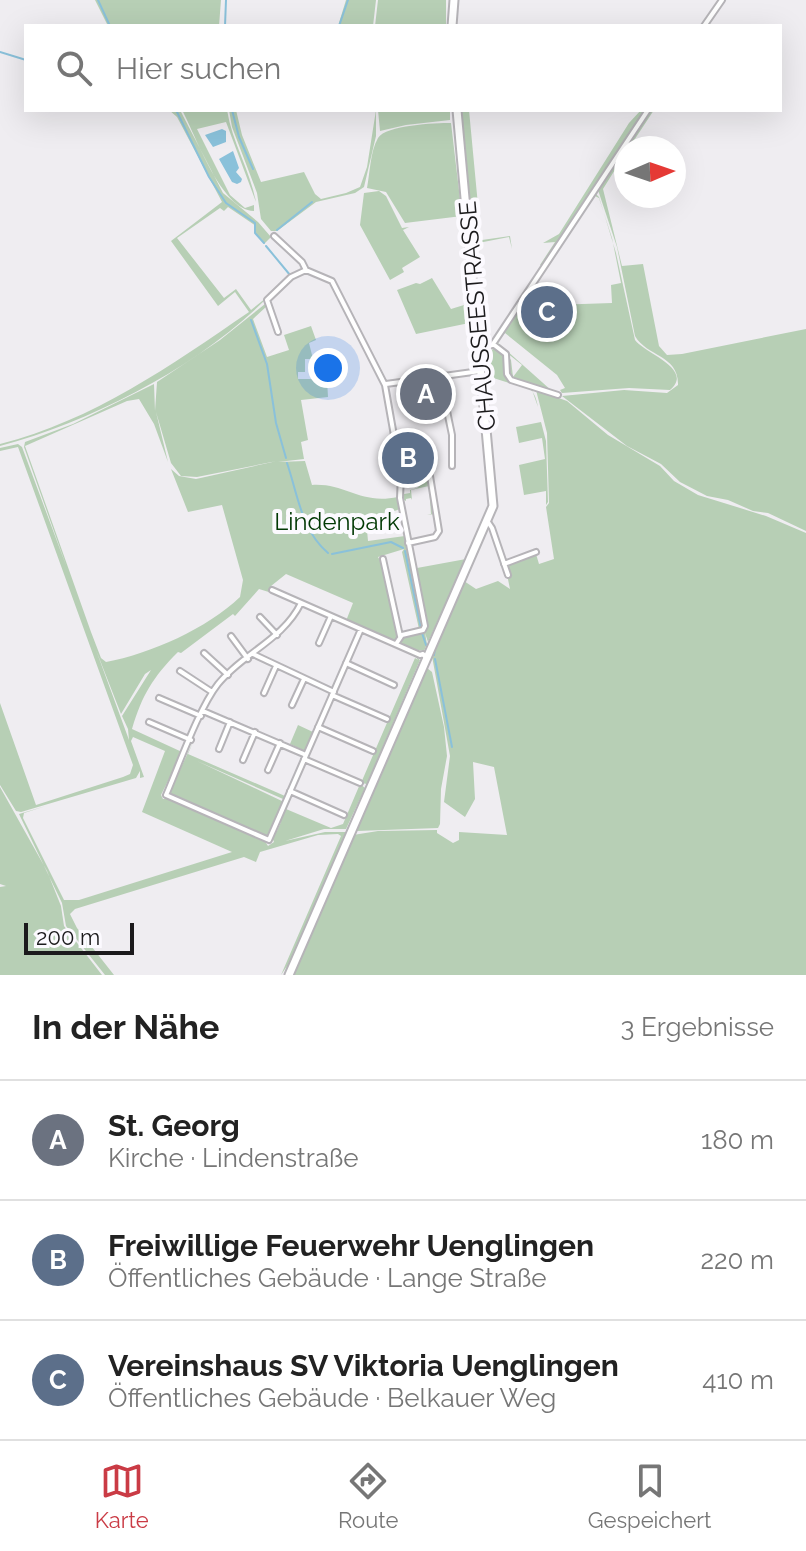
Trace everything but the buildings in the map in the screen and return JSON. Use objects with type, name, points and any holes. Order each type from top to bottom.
[{"type":"main road","points":[[452,24],[454,0]]},
{"type":"main road","name":"CHAUSSEESTRASSE","points":[[289,975],[493,506],[457,112]]},
{"type":"street","points":[[705,24],[722,0]]},
{"type":"street","points":[[480,352],[493,344],[647,112]]},
{"type":"street","points":[[274,236],[302,262],[306,270]]},
{"type":"street","points":[[278,332],[267,300],[291,277],[306,270],[326,276],[332,281],[385,385],[401,475],[399,493],[425,626],[423,630],[400,636]]},
{"type":"street","points":[[493,344],[506,354],[507,374],[511,380],[558,395]]},
{"type":"street","points":[[385,385],[482,371]]},
{"type":"street","points":[[440,377],[452,435],[452,466]]},
{"type":"street","points":[[401,475],[422,472],[430,476],[439,528],[439,534],[435,537],[408,543]]},
{"type":"street","name":"CHAUSSEESTRASSE","points":[[488,522],[508,575]]},
{"type":"street","points":[[504,564],[536,552]]},
{"type":"street","points":[[383,559],[400,636],[396,644]]},
{"type":"street","points":[[272,590],[423,654],[427,659]]},
{"type":"street","points":[[301,603],[293,618],[277,635],[212,692],[166,795],[269,840],[361,629]]},
{"type":"street","points":[[319,643],[331,616]]},
{"type":"street","points":[[260,617],[277,635]]},
{"type":"street","points":[[231,636],[248,659]]},
{"type":"street","points":[[204,653],[228,675]]},
{"type":"street","points":[[253,654],[387,719]]},
{"type":"street","points":[[346,663],[394,685]]},
{"type":"street","points":[[264,693],[276,666]]},
{"type":"street","points":[[180,671],[212,692]]},
{"type":"street","points":[[292,705],[304,679]]},
{"type":"street","points":[[159,698],[255,732],[360,783]]},
{"type":"street","points":[[149,722],[191,740]]},
{"type":"street","points":[[219,749],[230,722]]},
{"type":"street","points":[[318,727],[373,751]]},
{"type":"street","points":[[243,760],[255,732]]},
{"type":"street","points":[[268,770],[280,743]]},
{"type":"street","points":[[289,794],[344,815]]},
{"type":"green space","points":[[95,0],[221,0],[219,24],[107,24]]},
{"type":"green space","points":[[346,0],[376,0],[373,24],[339,24]]},
{"type":"green space","points":[[378,0],[446,0],[446,24],[375,24]]},
{"type":"green space","points":[[171,112],[181,112],[223,193],[271,237],[264,244],[254,232],[256,226],[228,207],[224,211],[220,208],[177,238],[224,298],[236,289],[251,310],[271,294],[213,344],[145,387],[73,421],[0,446],[99,406],[160,371],[249,312],[235,292],[218,306],[171,241],[222,202],[177,117]]},
{"type":"green space","points":[[183,112],[228,112],[256,202],[226,122],[197,129],[230,195],[245,208],[231,198],[220,185]]},
{"type":"green space","points":[[229,112],[236,112],[261,182],[304,172],[315,194],[321,199],[360,187],[367,167],[376,112],[376,136],[364,187],[355,193],[316,202],[277,231],[271,231],[261,219],[257,193]]},
{"type":"green space","points":[[378,112],[450,112],[450,120],[380,131]]},
{"type":"green space","points":[[459,112],[469,112],[479,216],[474,227],[475,241],[510,236],[512,249],[509,237],[473,244]]},
{"type":"green space","points":[[639,112],[646,112],[630,136],[621,136]]},
{"type":"green space","points":[[648,112],[653,112],[637,136],[632,136]]},
{"type":"green space","points":[[451,123],[462,216],[405,223],[386,192],[367,188],[375,144],[378,138],[391,130]]},
{"type":"green space","points":[[614,147],[614,160],[544,265],[540,265],[555,242],[543,243],[559,234]]},
{"type":"green space","points":[[614,165],[614,171],[603,189],[622,266],[643,264],[659,346],[667,355],[806,329],[806,531],[768,513],[707,496],[680,482],[661,464],[627,446],[562,396],[624,390],[667,393],[678,385],[677,375],[668,362],[640,343],[635,336],[617,247],[598,190]]},
{"type":"green space","points":[[379,191],[386,196],[402,228],[409,227],[403,230],[420,257],[390,280],[360,225],[364,193]]},
{"type":"green space","points":[[613,243],[635,340],[672,368],[676,382],[670,390],[629,388],[562,393],[560,390],[565,388],[557,375],[505,333],[498,340],[525,299],[523,306],[612,303],[611,285],[621,283]]},
{"type":"green space","points":[[432,278],[451,309],[464,305],[469,320],[474,322],[416,334],[397,290]]},
{"type":"green space","name":"Lindenpark","points":[[265,304],[268,305],[270,312],[267,306],[253,319],[267,357],[289,350],[284,335],[311,326],[316,340],[309,343],[313,359],[305,359],[305,372],[298,372],[298,379],[327,379],[328,397],[301,400],[308,440],[301,442],[304,459],[278,462],[305,461],[312,485],[335,487],[373,498],[398,497],[400,509],[386,514],[386,518],[372,516],[366,519],[368,541],[405,536],[423,627],[419,629],[402,552],[404,549],[378,557],[384,567],[398,636],[395,641],[346,621],[353,603],[286,574],[271,586],[279,591],[271,588],[272,593],[259,589],[235,616],[233,614],[169,661],[149,687],[132,729],[182,752],[187,742],[161,795],[163,799],[171,799],[264,840],[268,846],[274,842],[272,837],[291,795],[286,809],[331,828],[343,824],[360,784],[365,788],[346,829],[324,829],[285,841],[325,832],[346,832],[301,936],[347,833],[349,835],[287,975],[284,975],[287,966],[281,975],[341,836],[338,834],[318,835],[260,852],[256,862],[244,857],[75,909],[70,914],[77,928],[114,975],[105,975],[66,926],[62,903],[19,814],[46,806],[24,813],[23,818],[64,900],[79,900],[232,852],[142,812],[165,751],[133,737],[131,741],[144,777],[140,778],[140,771],[136,778],[21,812],[16,811],[0,785],[0,703],[36,805],[123,777],[130,774],[133,765],[18,447],[0,451],[0,448],[18,444],[22,447],[67,568],[24,447],[25,442],[73,424],[154,384],[155,411],[157,382],[220,340]],"holes":[[[139,399],[154,424],[168,462],[156,412],[171,463],[181,476],[197,477],[277,461],[196,479],[179,476],[171,469],[188,512],[222,505],[243,580],[240,597],[212,619],[178,638],[141,653],[106,662],[101,658],[91,632],[25,446],[127,401]],[[96,650],[121,714],[145,674],[151,670],[122,716],[129,740]]]},
{"type":"green space","points":[[497,342],[557,393],[511,379],[507,374],[507,355],[511,360],[513,377],[522,365]]},
{"type":"green space","points":[[494,347],[504,357],[507,379],[530,389],[487,376],[486,359]]},
{"type":"green space","points":[[438,382],[445,413],[410,412],[408,384]]},
{"type":"green space","points":[[536,390],[567,401],[608,435],[660,466],[674,481],[698,495],[766,516],[806,533],[806,975],[291,975],[353,835],[378,831],[437,830],[453,843],[459,840],[459,832],[507,835],[494,767],[473,762],[475,799],[465,817],[444,802],[450,756],[432,656],[464,581],[476,589],[498,581],[510,589],[505,565],[536,554],[539,564],[554,559],[546,507],[549,503],[547,433]]},
{"type":"green space","points":[[541,422],[546,441],[548,502],[546,505],[546,491],[524,495],[519,465],[545,459],[542,438],[519,443],[516,427]]},
{"type":"green space","points":[[424,473],[430,482],[435,514],[427,515],[431,514],[429,486],[411,490],[412,500],[406,501],[401,498],[401,492],[410,493],[410,490],[417,488],[423,482],[419,480],[415,487],[409,488],[408,484],[402,486],[404,476]]},
{"type":"green space","points":[[413,549],[417,568],[466,559],[428,642],[425,633],[427,644],[424,651],[400,642],[403,636],[426,630]]},
{"type":"green space","points":[[414,655],[420,660],[367,784],[361,783],[415,658],[418,660]]},
{"type":"green space","points":[[427,668],[432,672],[447,756],[441,789],[440,824],[438,828],[357,831],[355,829]]},
{"type":"green space","points":[[298,725],[313,732],[315,730],[305,751],[290,744]]},
{"type":"green space","points":[[193,742],[188,754],[285,796],[291,785],[285,798],[283,799],[197,761],[284,802],[268,836],[171,796],[169,793]]},
{"type":"green space","points":[[0,787],[47,871],[61,906],[64,926],[102,975],[0,975],[0,887],[6,886],[0,884]]},
{"type":"water","points":[[222,129],[226,131],[226,142],[213,147],[205,135]]},
{"type":"water","points":[[233,151],[239,168],[236,172],[242,179],[237,184],[232,182],[219,159]]},
{"type":"waterway","points":[[98,0],[109,24]]},
{"type":"waterway","points":[[225,24],[226,0]]},
{"type":"waterway","points":[[340,24],[348,0]]},
{"type":"waterway","points":[[0,52],[24,59]]},
{"type":"waterway","points":[[177,112],[209,177],[226,203],[255,223],[255,233],[264,243]]},
{"type":"waterway","points":[[233,112],[253,169]]},
{"type":"waterway","points":[[277,230],[312,202]]},
{"type":"waterway","points":[[266,246],[290,275]]},
{"type":"waterway","points":[[251,320],[267,364],[276,423],[286,458]]},
{"type":"waterway","points":[[287,463],[306,523],[328,553]]},
{"type":"waterway","points":[[332,554],[391,542],[403,548]]},
{"type":"waterway","points":[[405,551],[421,628]]},
{"type":"waterway","points":[[422,633],[426,645]]},
{"type":"waterway","points":[[434,655],[435,649]]},
{"type":"waterway","points":[[435,659],[452,747]]},
{"type":"place","name":"Vereinshaus SV Viktoria Uenglingen","points":[[547,312]]},
{"type":"place","name":"St. Georg","points":[[426,394]]},
{"type":"place","name":"Freiwillige Feuerwehr Uenglingen","points":[[408,458]]}]
